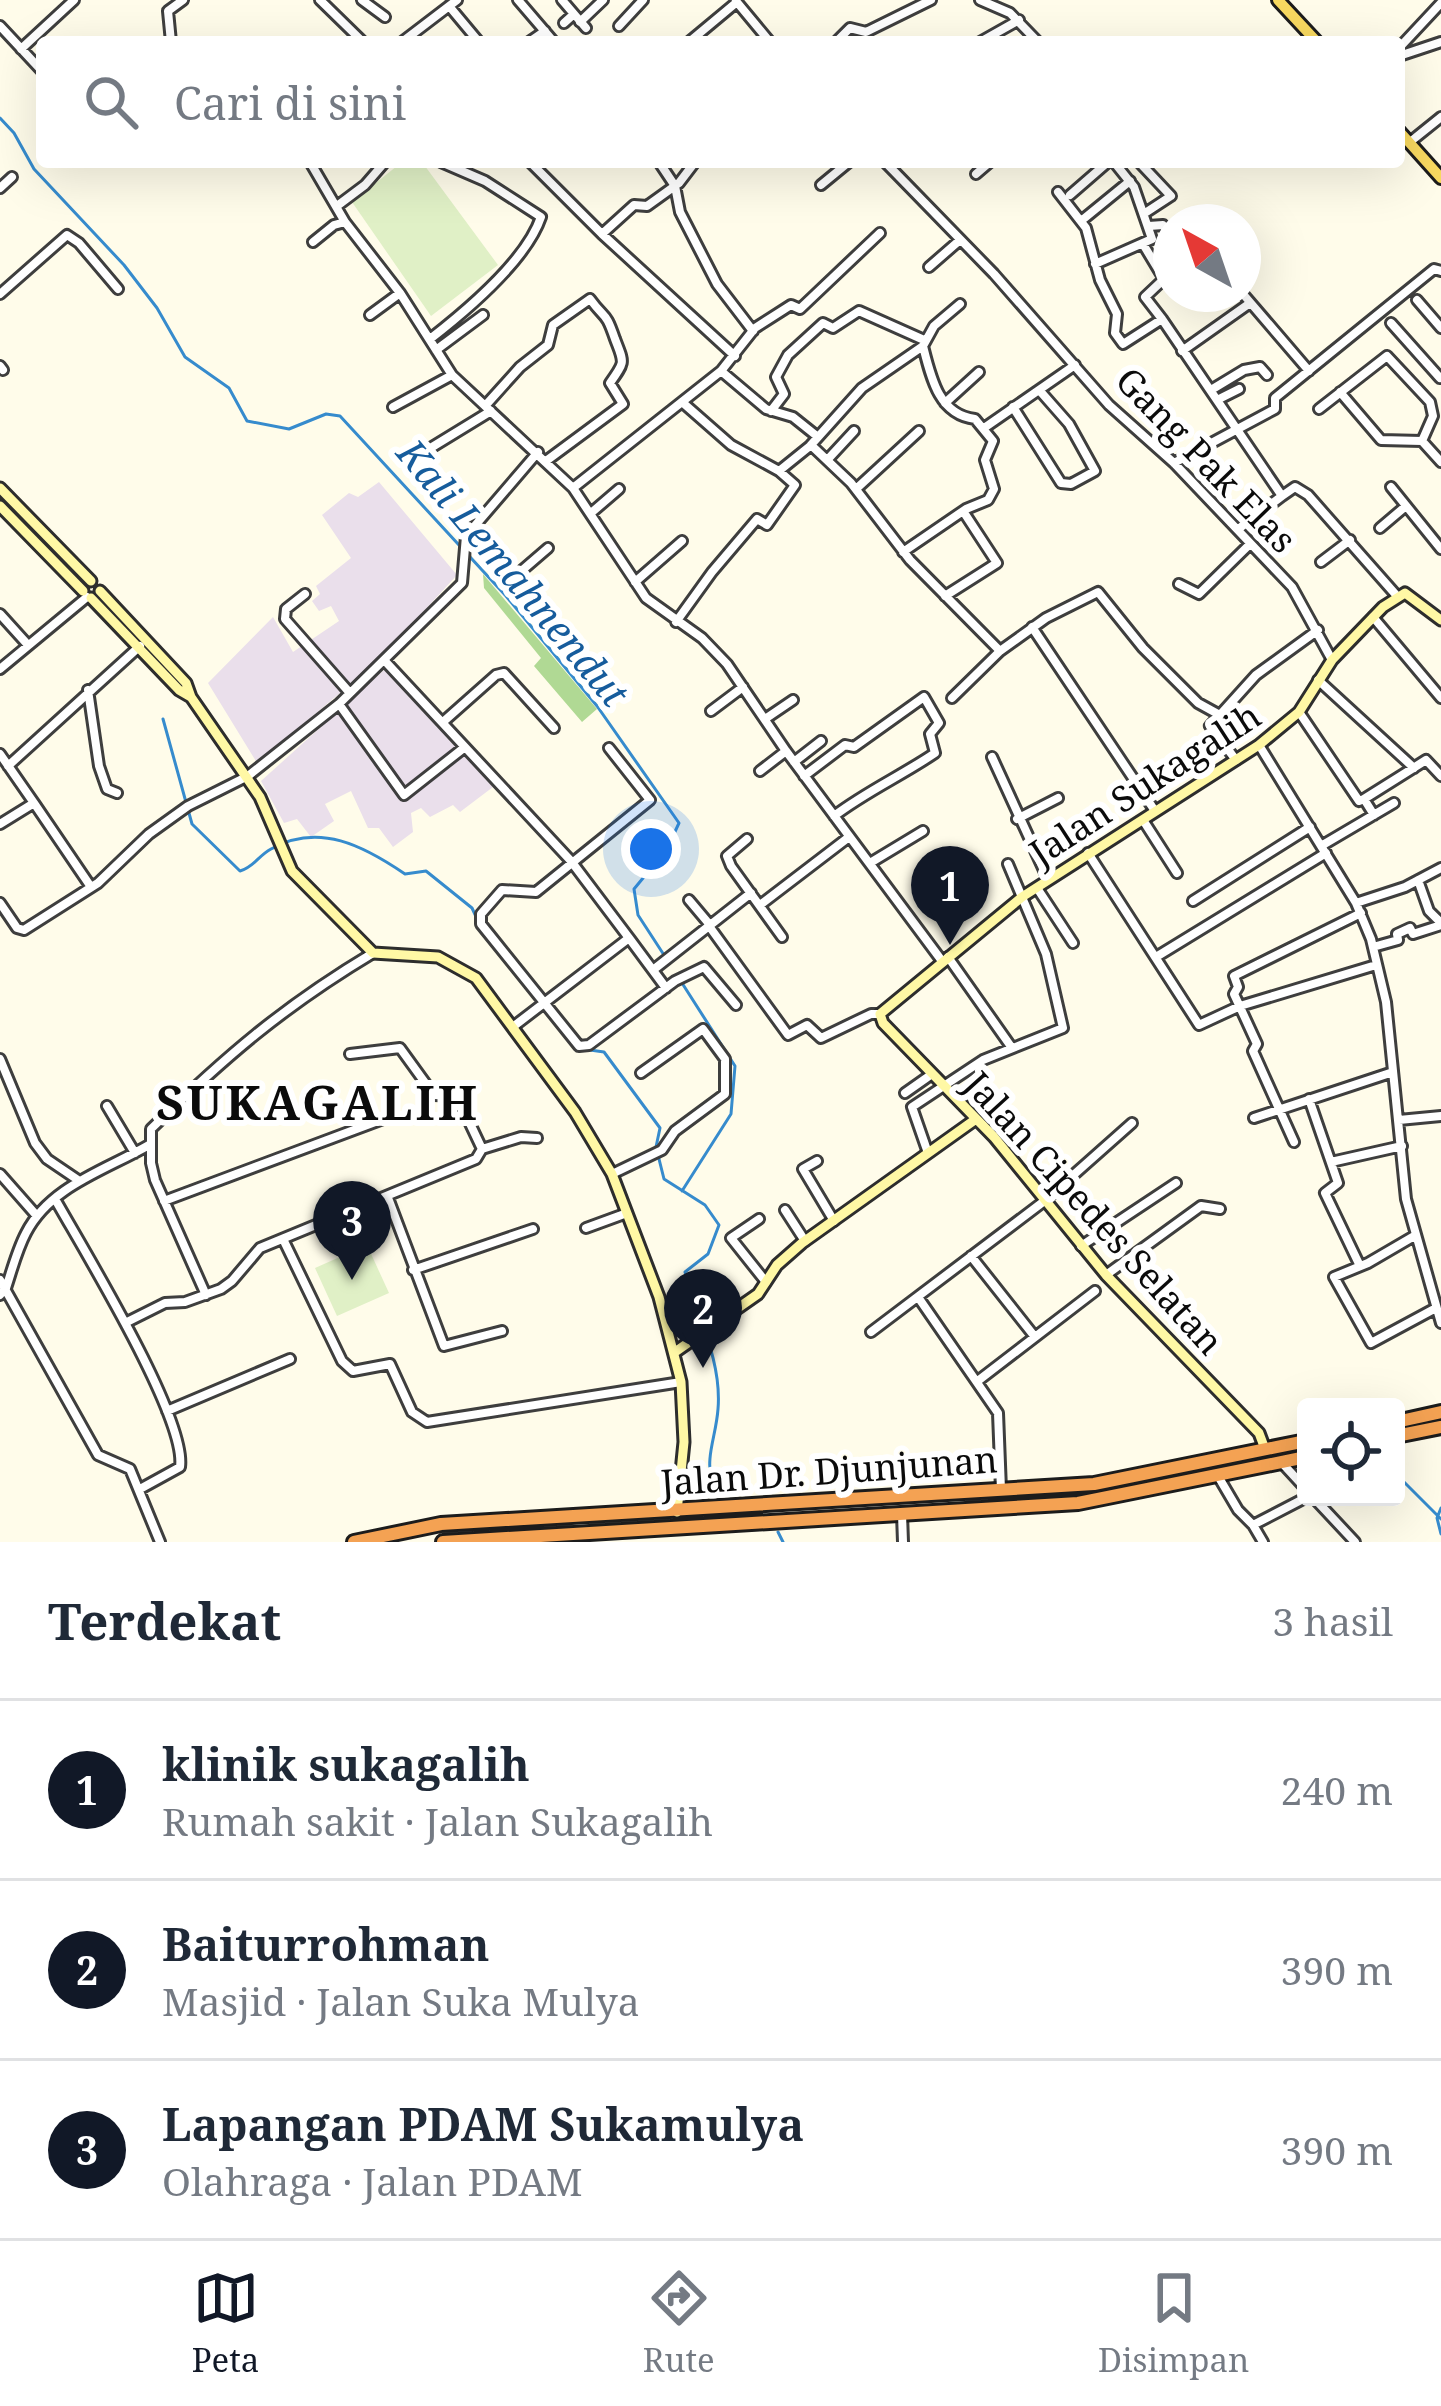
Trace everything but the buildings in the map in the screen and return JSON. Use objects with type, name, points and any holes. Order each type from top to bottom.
[{"type":"highway","points":[[1405,1420],[1441,1412]]},
{"type":"highway","points":[[1405,1434],[1441,1427]]},
{"type":"highway","name":"Jalan Dr. Djunjunan","points":[[354,1542],[441,1524],[1110,1482],[1297,1443]]},
{"type":"highway","name":"Jalan Dr. Djunjunan","points":[[443,1542],[658,1536],[902,1513],[1078,1503],[1297,1459]]},
{"type":"main road","points":[[1278,0],[1311,36]]},
{"type":"main road","points":[[1405,138],[1441,178]]},
{"type":"street","points":[[21,49],[74,0]]},
{"type":"street","points":[[170,36],[168,11],[183,0]]},
{"type":"street","points":[[320,0],[356,36]]},
{"type":"street","points":[[362,0],[385,17]]},
{"type":"street","points":[[518,0],[549,36]]},
{"type":"street","points":[[562,0],[580,22]]},
{"type":"street","points":[[564,23],[580,22],[603,0]]},
{"type":"street","points":[[619,26],[644,0]]},
{"type":"street","points":[[843,36],[850,28],[866,32],[931,0]]},
{"type":"street","points":[[980,0],[1019,20],[1033,36]]},
{"type":"street","points":[[696,36],[736,1],[765,36]]},
{"type":"street","points":[[410,36],[453,3],[475,36]]},
{"type":"street","points":[[1405,45],[1441,3]]},
{"type":"street","points":[[991,36],[1019,20]]},
{"type":"street","points":[[0,26],[36,65]]},
{"type":"street","points":[[537,36],[544,31]]},
{"type":"street","points":[[1405,51],[1441,42]]},
{"type":"street","points":[[1409,142],[1441,117]]},
{"type":"street","points":[[314,168],[452,375],[573,488],[657,609],[712,648],[849,837],[1012,1048]]},
{"type":"street","points":[[337,206],[380,168]]},
{"type":"street","points":[[430,340],[498,278],[541,217],[454,168]]},
{"type":"street","points":[[536,168],[735,356]]},
{"type":"street","points":[[663,168],[714,279],[754,332]]},
{"type":"street","points":[[602,234],[634,205],[647,206],[675,186],[690,168]]},
{"type":"street","points":[[821,184],[841,168]]},
{"type":"street","name":"Gang Pak Elas","points":[[891,168],[1109,405],[1174,463],[1292,587],[1332,660]]},
{"type":"street","points":[[976,174],[983,168]]},
{"type":"street","points":[[1070,195],[1104,168]]},
{"type":"street","points":[[1095,264],[1152,239],[1130,181],[1117,168]]},
{"type":"street","points":[[1144,213],[1171,196],[1145,168]]},
{"type":"street","points":[[0,188],[12,177]]},
{"type":"street","points":[[1081,221],[1130,181]]},
{"type":"street","points":[[1058,192],[1090,238],[1095,264],[1117,314],[1115,333],[1123,344],[1162,319]]},
{"type":"street","points":[[313,242],[334,225],[346,222]]},
{"type":"street","points":[[1149,226],[1153,226]]},
{"type":"street","points":[[573,488],[721,371],[754,332],[790,306],[802,308],[880,233]]},
{"type":"street","points":[[0,294],[67,235],[79,242],[118,289]]},
{"type":"street","points":[[929,267],[960,240]]},
{"type":"street","points":[[1143,244],[1164,279],[1145,297],[1282,496]]},
{"type":"street","points":[[1174,463],[1275,409],[1274,399],[1434,269],[1441,272]]},
{"type":"street","points":[[370,315],[400,293]]},
{"type":"street","points":[[424,452],[488,408],[520,367],[548,345],[553,326],[589,299],[609,316],[623,353],[624,360],[610,383],[623,404],[546,460]]},
{"type":"street","points":[[1417,300],[1441,328]]},
{"type":"street","points":[[1024,310],[1033,303]]},
{"type":"street","points":[[779,471],[862,388],[923,343],[960,304]]},
{"type":"street","points":[[771,412],[784,394],[776,377],[784,359],[824,323],[832,328],[860,311],[923,343],[939,395],[993,441],[985,460],[992,496],[903,552]]},
{"type":"street","points":[[1182,351],[1237,312]]},
{"type":"street","points":[[1258,312],[1310,371]]},
{"type":"street","points":[[436,350],[483,315]]},
{"type":"street","points":[[1391,323],[1441,378],[1424,393]]},
{"type":"street","points":[[1318,409],[1387,356],[1424,393],[1437,416],[1423,441]]},
{"type":"street","points":[[983,428],[1075,365]]},
{"type":"street","points":[[1214,395],[1244,370],[1260,367],[1267,375]]},
{"type":"street","points":[[721,371],[771,412],[793,417],[903,552],[1000,651]]},
{"type":"street","points":[[945,403],[980,372]]},
{"type":"street","points":[[394,407],[452,375]]},
{"type":"street","points":[[1214,395],[1239,389]]},
{"type":"street","points":[[1013,407],[1061,484],[1095,471],[1069,424],[1040,391]]},
{"type":"street","points":[[1340,392],[1381,440],[1423,441],[1441,462]]},
{"type":"street","points":[[676,622],[743,534],[757,519],[767,525],[795,485],[731,445],[682,402]]},
{"type":"street","points":[[829,458],[854,431]]},
{"type":"street","points":[[856,489],[919,431]]},
{"type":"street","points":[[0,903],[17,928],[24,929],[92,887],[185,808],[248,776],[339,704],[462,583],[466,536],[538,452]]},
{"type":"street","points":[[0,488],[5,510],[186,683],[191,697],[248,776],[292,871],[373,953]]},
{"type":"street","points":[[1391,488],[1441,549]]},
{"type":"street","points":[[591,513],[619,489]]},
{"type":"street","points":[[1241,527],[1299,489],[1397,596],[1412,596],[1441,620]]},
{"type":"street","points":[[1380,528],[1406,506]]},
{"type":"street","points":[[5,510],[91,581],[84,584],[90,594]]},
{"type":"street","points":[[944,596],[997,562],[963,511]]},
{"type":"street","points":[[473,527],[512,578],[548,548]]},
{"type":"street","points":[[1432,537],[1441,530]]},
{"type":"street","points":[[1321,562],[1350,540]]},
{"type":"street","points":[[635,582],[682,541]]},
{"type":"street","points":[[1179,584],[1199,594],[1250,544]]},
{"type":"street","points":[[952,698],[1032,627],[1098,592],[1143,648],[1198,703],[1218,714]]},
{"type":"street","points":[[305,593],[286,609],[284,619],[350,692]]},
{"type":"street","points":[[0,669],[90,594]]},
{"type":"street","name":"Jalan Sukagalih","points":[[710,925],[788,1035],[807,1025],[818,1039],[880,1014],[1022,897],[1259,745],[1299,712],[1332,660],[1397,596]]},
{"type":"street","points":[[0,614],[28,646]]},
{"type":"street","points":[[1373,617],[1441,698]]},
{"type":"street","points":[[1032,627],[1155,812]]},
{"type":"street","points":[[1236,760],[1209,727],[1256,675],[1318,630]]},
{"type":"street","points":[[8,766],[142,644]]},
{"type":"street","points":[[384,660],[571,861],[671,984]]},
{"type":"street","points":[[443,722],[504,673],[554,728]]},
{"type":"street","points":[[1317,679],[1414,768]]},
{"type":"street","points":[[710,711],[743,687]]},
{"type":"street","points":[[88,690],[99,766],[107,789],[117,793]]},
{"type":"street","points":[[804,776],[846,744],[854,747],[924,697],[935,710],[939,723],[930,734],[935,753],[895,780],[864,793],[834,816]]},
{"type":"street","points":[[765,719],[793,700]]},
{"type":"street","points":[[339,704],[404,795],[464,747]]},
{"type":"street","points":[[1299,712],[1359,801],[1426,760],[1441,776]]},
{"type":"street","points":[[794,762],[821,741]]},
{"type":"street","points":[[1259,745],[1356,903],[1372,947],[1385,1002],[1402,1179],[1441,1323]]},
{"type":"street","points":[[609,748],[650,799],[536,892],[527,895],[505,888],[486,908],[481,924],[584,1048],[671,984],[706,967],[736,1005]]},
{"type":"street","points":[[760,771],[786,752]]},
{"type":"street","points":[[0,754],[92,887]]},
{"type":"street","points":[[992,757],[1048,880]]},
{"type":"street","points":[[1018,819],[1058,798]]},
{"type":"street","points":[[1364,799],[1374,815]]},
{"type":"street","points":[[0,824],[34,803]]},
{"type":"street","points":[[1156,958],[1394,803]]},
{"type":"street","points":[[1143,820],[1177,873]]},
{"type":"street","points":[[1193,901],[1310,827]]},
{"type":"street","points":[[870,863],[923,831]]},
{"type":"street","points":[[760,906],[849,837]]},
{"type":"street","points":[[747,838],[728,856],[782,937]]},
{"type":"street","points":[[1088,853],[1197,1024],[1240,1006],[1376,965]]},
{"type":"street","points":[[928,1154],[912,1107],[983,1060],[1064,1028],[1046,954],[1008,865]]},
{"type":"street","points":[[1356,903],[1441,868]]},
{"type":"street","points":[[1372,947],[1398,940],[1397,934],[1410,928],[1413,934],[1440,920],[1429,911],[1418,880]]},
{"type":"street","points":[[1037,888],[1073,944]]},
{"type":"street","points":[[657,967],[751,893]]},
{"type":"street","points":[[689,900],[710,925]]},
{"type":"street","points":[[1294,1142],[1253,1051],[1257,1044],[1234,994],[1238,987],[1235,975],[1361,913]]},
{"type":"street","points":[[514,1026],[629,938]]},
{"type":"street","points":[[206,1295],[151,1163],[152,1130],[225,1057],[302,996],[373,953],[428,955],[449,961],[484,985],[575,1112],[612,1174],[675,1352],[681,1382],[684,1442],[677,1512]]},
{"type":"street","name":"Jalan Cipedes Selatan","points":[[880,1014],[883,1023],[1006,1150],[1106,1275],[1259,1433],[1265,1449]]},
{"type":"street","points":[[612,1174],[662,1150],[675,1131],[724,1097],[725,1059],[702,1029],[641,1072]]},
{"type":"street","points":[[350,1054],[400,1048],[434,1095],[457,1096],[482,1149]]},
{"type":"street","points":[[0,1059],[35,1143],[47,1159],[79,1180]]},
{"type":"street","points":[[1254,1118],[1390,1073]]},
{"type":"street","points":[[905,1093],[932,1074]]},
{"type":"street","points":[[1309,1099],[1338,1183],[1325,1193],[1360,1266]]},
{"type":"street","points":[[107,1106],[135,1153]]},
{"type":"street","points":[[1399,1120],[1441,1116]]},
{"type":"street","points":[[164,1202],[386,1118]]},
{"type":"street","points":[[675,1352],[766,1284],[777,1265],[806,1241],[976,1119]]},
{"type":"street","points":[[871,1332],[1043,1202],[1132,1123]]},
{"type":"street","points":[[124,1323],[165,1303],[185,1303],[206,1295],[232,1281],[256,1251],[476,1160],[482,1149],[520,1137],[536,1138]]},
{"type":"street","points":[[149,1144],[79,1180],[37,1216],[2,1288],[98,1455],[130,1469],[160,1542]]},
{"type":"street","points":[[1331,1162],[1402,1146]]},
{"type":"street","points":[[817,1161],[803,1168],[834,1221]]},
{"type":"street","points":[[0,1174],[37,1216]]},
{"type":"street","points":[[1081,1246],[1176,1183]]},
{"type":"street","points":[[388,1198],[444,1346],[502,1330]]},
{"type":"street","points":[[55,1199],[167,1412],[182,1464],[140,1489]]},
{"type":"street","points":[[1106,1275],[1201,1206],[1220,1209]]},
{"type":"street","points":[[784,1210],[806,1241]]},
{"type":"street","points":[[586,1228],[627,1213]]},
{"type":"street","points":[[760,1219],[731,1238],[766,1284]]},
{"type":"street","points":[[413,1270],[532,1229]]},
{"type":"street","points":[[1416,1235],[1334,1277],[1371,1343],[1436,1308]]},
{"type":"street","points":[[284,1239],[342,1361],[353,1371],[390,1364],[412,1412],[427,1422],[681,1382]]},
{"type":"street","points":[[971,1256],[1035,1337]]},
{"type":"street","points":[[979,1381],[1095,1291]]},
{"type":"street","points":[[918,1297],[998,1413],[1001,1490]]},
{"type":"street","points":[[167,1412],[290,1359]]},
{"type":"street","points":[[1282,1462],[1297,1480]]},
{"type":"street","points":[[1218,1476],[1263,1542]]},
{"type":"street","points":[[1253,1525],[1297,1502]]},
{"type":"street","points":[[1320,1506],[1354,1542]]},
{"type":"street","points":[[902,1513],[903,1542]]},
{"type":"shaded area","points":[[379,482],[457,575],[378,661],[257,763],[208,683],[273,617],[293,652],[339,621],[331,606],[319,611],[312,601],[320,594],[316,586],[351,558],[322,515],[349,493],[358,497]]},
{"type":"shaded area","points":[[384,670],[493,787],[460,812],[453,805],[430,817],[421,808],[411,813],[413,832],[393,847],[379,828],[368,828],[351,791],[325,804],[334,821],[311,837],[297,819],[284,823],[261,781]]},
{"type":"green space","points":[[394,168],[426,168],[498,265],[431,316],[352,202]]},
{"type":"green space","points":[[483,574],[597,709],[582,722],[534,666],[541,658],[484,588]]},
{"type":"green space","points":[[367,1245],[389,1293],[337,1316],[315,1268]]},
{"type":"waterway","name":"Kali Lemahnendut","points":[[0,118],[34,169],[124,265],[157,308],[185,357],[229,388],[247,421],[289,429],[326,414],[340,416],[506,596],[597,706],[679,823],[667,849],[634,889],[638,915],[664,955]]},
{"type":"waterway","points":[[163,719],[192,824],[240,871],[289,841],[341,841],[405,874],[426,871],[472,908],[479,923]]},
{"type":"waterway","name":"Kali Lemahnendut","points":[[682,983],[735,1066],[731,1114],[682,1191]]},
{"type":"waterway","points":[[583,1049],[604,1052],[660,1128],[656,1147],[664,1179],[705,1205],[719,1225],[708,1254],[685,1272],[716,1374],[712,1483]]},
{"type":"waterway","points":[[1405,1483],[1441,1519]]},
{"type":"waterway","points":[[1441,1508],[1437,1518],[1441,1534]]},
{"type":"waterway","points":[[778,1532],[783,1542]]},
{"type":"place","name":"klinik sukagalih","points":[[950,945]]},
{"type":"place","name":"Lapangan PDAM Sukamulya","points":[[352,1280]]},
{"type":"place","name":"Baiturrohman","points":[[703,1368]]},
{"type":"district","name":"SUKAGALIH","points":[[318,1103]]}]
